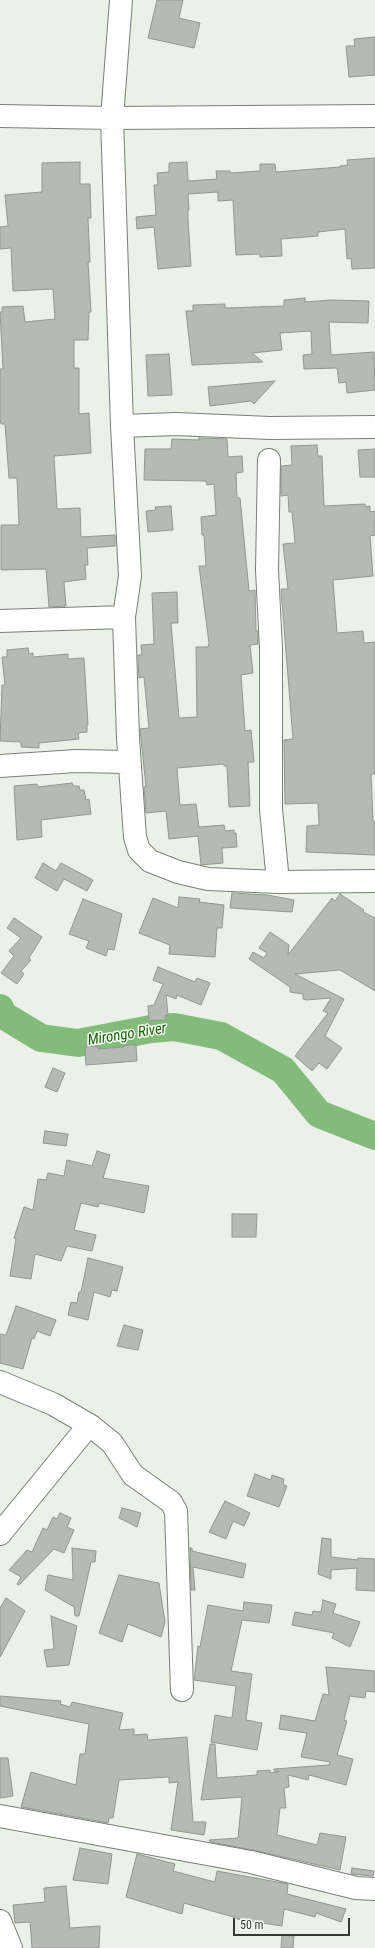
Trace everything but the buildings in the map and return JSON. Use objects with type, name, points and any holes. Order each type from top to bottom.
[{"type":"street","points":[[121,0],[112,118],[122,426],[130,576],[124,617],[129,762],[135,837],[139,850],[150,861],[178,872],[208,879],[278,882],[375,881]]},
{"type":"street","points":[[0,116],[112,118],[375,116]]},
{"type":"street","points":[[122,426],[176,424],[270,428],[375,426]]},
{"type":"street","points":[[269,460],[267,570],[271,649],[271,809],[278,882]]},
{"type":"street","points":[[0,621],[124,617]]},
{"type":"street","points":[[0,766],[76,761],[129,762]]},
{"type":"street","points":[[0,1382],[53,1404],[88,1425],[112,1443],[133,1475],[162,1494],[171,1502],[176,1511],[182,1690]]},
{"type":"street","points":[[0,1534],[88,1425]]},
{"type":"street","points":[[0,1816],[251,1862],[356,1888],[375,1889]]},
{"type":"street","points":[[0,1921],[11,1948]]},
{"type":"waterway","name":"Mirongo River","points":[[0,1008],[3,1015],[41,1038],[78,1043],[151,1029],[174,1027],[221,1036],[283,1070],[319,1114],[375,1136]]}]
